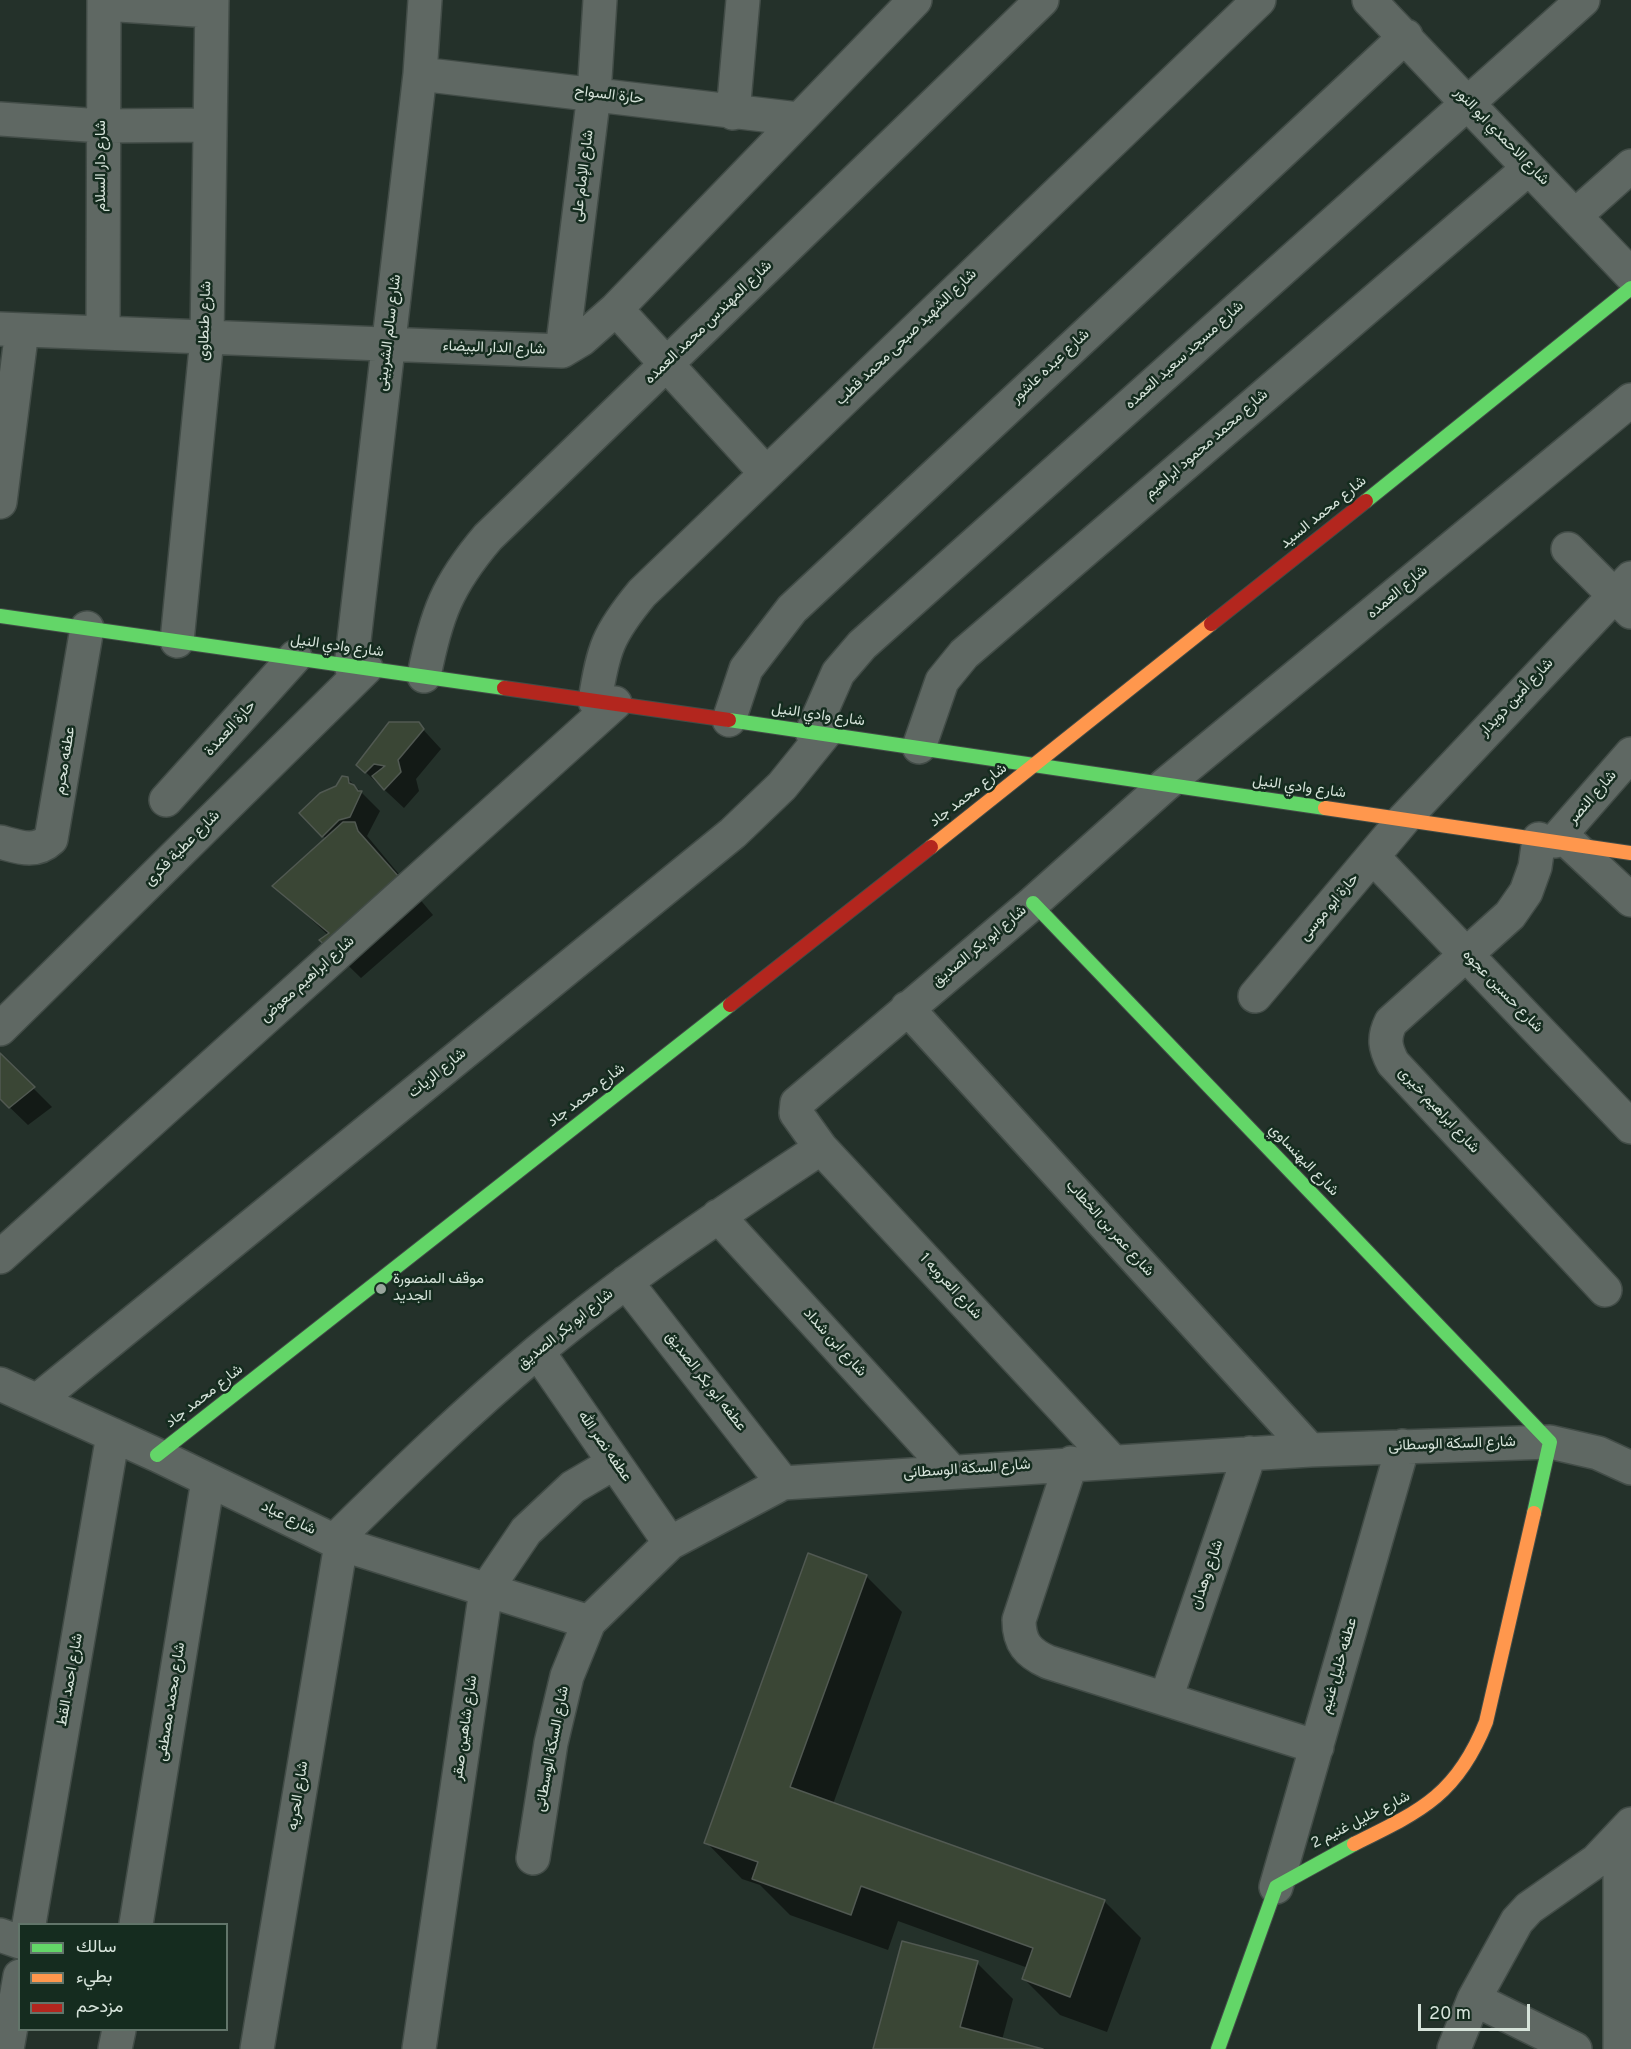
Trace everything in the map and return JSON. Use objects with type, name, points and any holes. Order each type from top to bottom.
[{"type":"street","name":"شارع سالم الشربينى","points":[[358,667],[388,346],[420,74],[425,0]]},
{"type":"street","name":"شارع الإمام على","points":[[562,351],[594,94],[600,0]]},
{"type":"street","points":[[733,113],[743,0]]},
{"type":"street","name":"شارع الدار البيضاء","points":[[11,329],[388,346],[562,351],[582,339],[616,309],[798,119],[886,15],[915,0]]},
{"type":"street","name":"شارع المهندس محمد العمده","points":[[424,676],[434,627],[447,594],[465,564],[488,537],[1042,0]]},
{"type":"street","name":"شارع الشهيد صبحى محمد قطب","points":[[605,702],[602,657],[618,622],[642,593],[1259,0]]},
{"type":"street","name":"شارع الاحمدي ابو النور","points":[[1369,0],[1406,36],[1631,275]]},
{"type":"street","name":"شارع مسجد سعيد العمده","points":[[819,733],[838,673],[862,645],[1583,0]]},
{"type":"street","points":[[104,2],[212,6]]},
{"type":"street","name":"شارع دار السلام","points":[[103,333],[104,2]]},
{"type":"street","name":"شارع طنطاوى","points":[[177,641],[207,338],[212,6]]},
{"type":"street","name":"شارع عبده عاشور","points":[[729,720],[747,669],[792,609],[1406,36]]},
{"type":"street","name":"حارة السواح","points":[[420,74],[798,119]]},
{"type":"street","points":[[0,118],[102,126],[210,124]]},
{"type":"street","points":[[1576,215],[1631,166]]},
{"type":"street","name":"شارع محمد محمود ابراهيم","points":[[919,747],[942,681],[964,654],[1529,168]]},
{"type":"street","name":"شارع محمد السيد","points":[[1037,764],[1631,288]]},
{"type":"street","points":[[616,309],[766,473]]},
{"type":"street","points":[[0,502],[11,329]]},
{"type":"street","name":"شارع العمده","points":[[1165,785],[1631,400]]},
{"type":"street","points":[[1568,549],[1625,595]]},
{"type":"street","name":"شارع أمين دويدار","points":[[1404,819],[1625,595]]},
{"type":"street","name":"شارع وادي النيل","points":[[0,616],[1037,764],[1165,785],[1631,853]]},
{"type":"street","name":"عطفه محرم","points":[[0,842],[32,849],[40,848],[51,839],[87,628]]},
{"type":"street","name":"حارة العمدة","points":[[166,800],[295,657]]},
{"type":"street","name":"شارع عطية فكرى","points":[[0,1029],[358,667]]},
{"type":"street","name":"شارع ابراهيم معوض","points":[[0,1257],[605,702]]},
{"type":"street","name":"شارع الزيات","points":[[38,1400],[733,833],[782,786],[819,733]]},
{"type":"street","name":"شارع النصر","points":[[1555,842],[1631,754]]},
{"type":"street","name":"شارع محمد جاد","points":[[157,1455],[1037,764]]},
{"type":"street","name":"شارع ابو بكر الصديق","points":[[795,1108],[801,1097],[1033,903],[1165,785]]},
{"type":"street","name":"حارة ابو موسى","points":[[1255,996],[1404,819]]},
{"type":"street","points":[[1555,842],[1631,900]]},
{"type":"street","name":"شارع ابراهيم خيرى","points":[[1555,842],[1535,867],[1526,892],[1510,915],[1391,1022],[1385,1034],[1386,1049],[1393,1063],[1605,1290]]},
{"type":"street","name":"شارع حسين عجوه","points":[[1372,857],[1631,1127]]},
{"type":"street","name":"شارع البهنساوي","points":[[1033,903],[1550,1442]]},
{"type":"street","name":"شارع عمر بن الخطاب","points":[[907,1008],[1310,1450]]},
{"type":"street","name":"شارع العروبه 1","points":[[795,1108],[821,1148],[1112,1461]]},
{"type":"street","name":"شارع ابو بكر الصديق","points":[[337,1542],[433,1443],[538,1352],[626,1282],[718,1216],[821,1148]]},
{"type":"street","name":"شارع ابن شداد","points":[[718,1216],[950,1470]]},
{"type":"street","name":"عطفه ابو بكر الصديق","points":[[626,1282],[783,1483]]},
{"type":"street","name":"عطفه نصر الله","points":[[538,1352],[670,1543]]},
{"type":"street","name":"شارع عياد","points":[[0,1384],[157,1455],[337,1542],[589,1622]]},
{"type":"street","name":"شارع احمد القط","points":[[29,1923],[113,1435]]},
{"type":"street","name":"شارع السكة الوسطانى","points":[[533,1858],[551,1743],[567,1676],[589,1622],[670,1543],[783,1483],[950,1470],[1250,1453],[1550,1442],[1598,1453],[1631,1468]]},
{"type":"street","name":"شارع خليل غنيم 2","points":[[1276,1887],[1317,1862],[1405,1819],[1433,1801],[1456,1779],[1474,1752],[1486,1722],[1550,1442]]},
{"type":"street","name":"عطفه خليل غنيم","points":[[1276,1887],[1403,1446]]},
{"type":"street","name":"شارع وهدان","points":[[1166,1698],[1250,1453]]},
{"type":"street","name":"شارع شاهين صقر","points":[[419,2049],[486,1590],[526,1531],[573,1487],[614,1462]]},
{"type":"street","points":[[1071,1463],[1019,1620],[1019,1634],[1025,1647],[1035,1656],[1317,1747]]},
{"type":"street","name":"شارع محمد مصطفى","points":[[136,1923],[208,1480]]},
{"type":"street","name":"شارع الحريه","points":[[257,2049],[337,1542]]},
{"type":"street","points":[[1454,2049],[1474,1999],[1517,1921],[1529,1908],[1596,1861],[1626,1831]]},
{"type":"street","points":[[1620,2049],[1626,1831]]},
{"type":"street","points":[[1218,2049],[1276,1887]]},
{"type":"street","points":[[0,1935],[18,1941]]},
{"type":"street","points":[[7,2049],[18,1987]]},
{"type":"street","points":[[1474,1999],[1575,2049]]},
{"type":"street","points":[[115,2049],[118,2031]]},
{"type":"building","points":[[389,722],[419,722],[424,729],[398,760],[401,772],[384,790],[372,776],[385,766],[374,764],[365,773],[356,765]]},
{"type":"building","points":[[342,776],[348,777],[349,783],[354,785],[358,791],[362,791],[350,817],[339,820],[322,837],[299,813],[320,793],[336,786]]},
{"type":"building","points":[[343,822],[355,822],[358,831],[407,886],[332,951],[319,940],[329,933],[272,886]]},
{"type":"building","points":[[0,1053],[35,1087],[9,1108],[0,1099]]},
{"type":"building","points":[[808,1553],[867,1575],[790,1787],[1105,1900],[1070,1997],[1022,1979],[1033,1948],[861,1886],[851,1915],[752,1879],[758,1862],[704,1843]]},
{"type":"building","points":[[902,1941],[978,1961],[960,2027],[1043,2049],[873,2049]]},
{"type":"traffic: fast","points":[[1366,501],[1631,288]]},
{"type":"traffic: fast","points":[[0,616],[504,688]]},
{"type":"traffic: fast","points":[[729,720],[1325,808]]},
{"type":"traffic: fast","points":[[1033,903],[1550,1442],[1534,1513]]},
{"type":"traffic: fast","points":[[157,1455],[730,1005]]},
{"type":"traffic: fast","points":[[1218,2049],[1276,1887],[1354,1844]]},
{"type":"traffic: slow","points":[[931,847],[1211,624]]},
{"type":"traffic: slow","points":[[1325,808],[1631,853]]},
{"type":"traffic: slow","points":[[1354,1844],[1399,1821],[1434,1798],[1463,1767],[1475,1747],[1486,1722],[1534,1513]]},
{"type":"traffic: jam","points":[[1211,624],[1366,501]]},
{"type":"traffic: jam","points":[[504,688],[729,720]]},
{"type":"traffic: jam","points":[[730,1005],[931,847]]},
{"type":"place","name":"موقف المنصورة الجديد","points":[[381,1289]]}]
